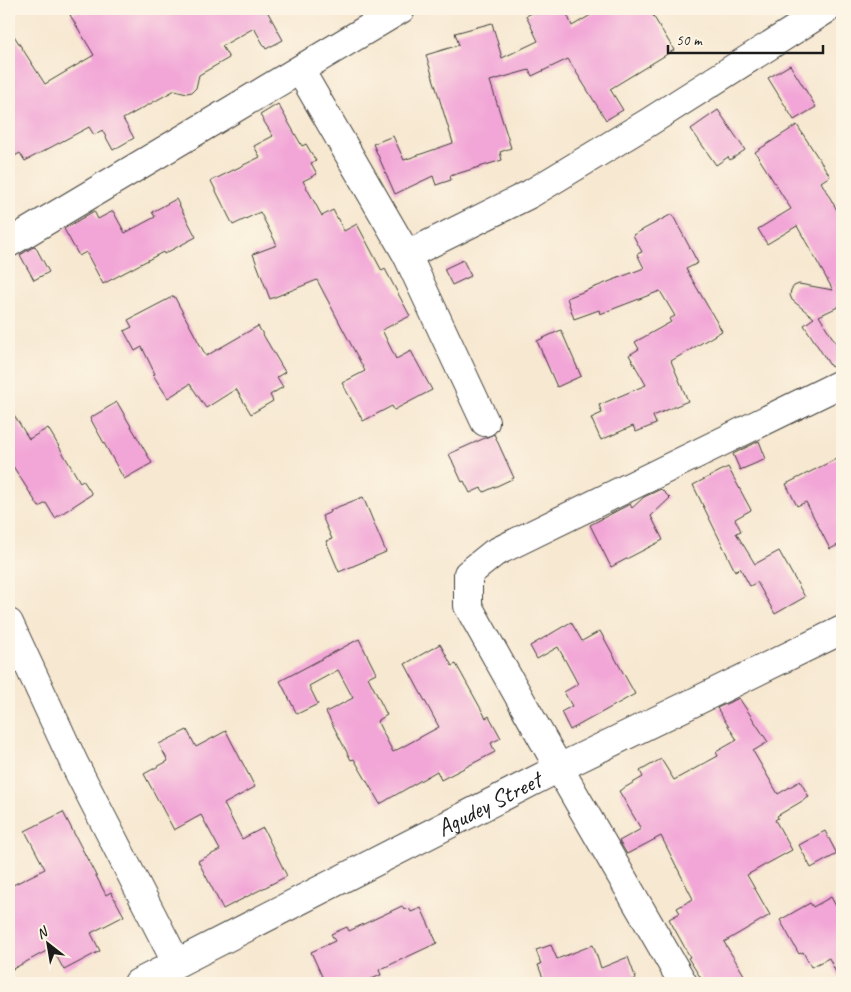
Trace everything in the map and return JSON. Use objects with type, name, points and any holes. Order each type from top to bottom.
[{"type":"street","points":[[9,243],[401,9]]},
{"type":"street","points":[[407,255],[530,194],[649,122],[828,9]]},
{"type":"street","points":[[300,70],[407,255],[485,422]]},
{"type":"street","points":[[683,983],[468,606],[468,574],[494,553],[842,383]]},
{"type":"street","points":[[9,623],[74,763],[176,962]]},
{"type":"street","name":"Agudey Street","points":[[138,983],[559,768],[842,630]]},
{"type":"building","points":[[81,9],[266,9],[283,40],[266,49],[254,28],[222,46],[229,58],[199,75],[196,88],[192,92],[187,93],[175,90],[123,119],[134,138],[113,150],[102,130],[94,135],[89,127],[25,161],[20,153],[9,159],[9,28],[45,84],[94,55],[70,15]]},
{"type":"building","points":[[530,9],[565,9],[572,26],[601,9],[649,9],[674,50],[610,89],[623,110],[606,120],[568,59],[532,76],[529,70],[490,81],[511,148],[500,152],[502,160],[450,176],[451,180],[436,185],[433,176],[395,194],[373,144],[393,136],[404,160],[453,143],[426,55],[459,45],[455,33],[492,23],[502,58],[538,41],[526,16],[532,13]]},
{"type":"building","points":[[790,65],[816,107],[794,120],[768,78]]},
{"type":"building","points":[[278,104],[302,146],[306,144],[316,161],[311,163],[317,174],[303,181],[322,216],[333,210],[344,231],[357,224],[382,271],[385,269],[410,316],[382,330],[396,359],[411,351],[432,390],[394,410],[392,406],[363,421],[342,383],[365,371],[317,280],[270,299],[253,254],[277,245],[260,212],[233,225],[211,181],[260,157],[254,146],[273,136],[260,115]]},
{"type":"building","points":[[718,110],[745,150],[730,160],[728,157],[716,165],[691,129]]},
{"type":"building","points":[[797,125],[830,176],[821,182],[842,219],[842,305],[819,316],[842,353],[842,360],[831,367],[804,325],[814,318],[792,300],[790,295],[794,286],[799,284],[833,290],[797,226],[767,244],[758,229],[791,209],[755,152]]},
{"type":"building","points":[[176,199],[196,237],[103,284],[86,252],[79,256],[64,229],[94,211],[98,219],[113,211],[125,233],[155,217],[152,212]]},
{"type":"building","points":[[672,214],[698,263],[686,269],[722,331],[671,361],[688,401],[653,416],[656,424],[636,432],[633,426],[601,440],[591,418],[602,413],[599,405],[646,385],[629,355],[639,349],[635,342],[671,322],[669,319],[675,316],[660,291],[600,314],[599,310],[574,319],[567,298],[644,268],[637,254],[642,252],[633,235]]},
{"type":"building","points":[[35,246],[49,272],[34,280],[20,255]]},
{"type":"building","points":[[463,260],[471,276],[452,285],[444,269]]},
{"type":"building","points":[[174,296],[206,356],[258,326],[285,372],[277,377],[283,387],[270,395],[273,401],[251,414],[236,389],[206,408],[190,384],[168,398],[153,375],[155,374],[142,347],[135,351],[124,331],[132,327],[128,320]]},
{"type":"building","points":[[561,330],[581,376],[557,387],[537,341]]},
{"type":"building","points":[[117,402],[152,463],[124,479],[90,418]]},
{"type":"building","points":[[9,407],[29,439],[48,428],[80,482],[83,480],[92,494],[55,518],[46,503],[39,507],[9,460]]},
{"type":"building","points":[[494,434],[514,478],[484,492],[481,488],[470,493],[464,481],[462,482],[449,454]]},
{"type":"building","points":[[759,441],[766,459],[740,470],[733,454]]},
{"type":"building","points":[[842,456],[842,543],[830,549],[806,502],[797,506],[786,484]]},
{"type":"building","points":[[728,467],[751,510],[735,519],[741,531],[736,533],[755,564],[779,551],[805,597],[775,614],[757,582],[750,586],[740,568],[735,571],[693,485]]},
{"type":"building","points":[[661,489],[670,498],[651,516],[663,540],[611,567],[590,525],[630,504],[632,508],[644,497]]},
{"type":"building","points":[[363,497],[386,552],[339,572],[326,541],[332,539],[322,516],[331,512],[330,510]]},
{"type":"building","points":[[571,622],[582,641],[600,631],[635,694],[570,730],[561,712],[572,706],[564,692],[578,684],[558,647],[537,659],[530,646]]},
{"type":"building","points":[[359,639],[376,673],[368,677],[387,715],[377,721],[393,752],[439,727],[405,664],[440,644],[452,666],[456,664],[486,718],[489,716],[501,738],[491,743],[495,752],[441,780],[437,771],[380,804],[354,759],[351,760],[326,712],[353,698],[338,670],[309,686],[318,704],[297,714],[280,681]]},
{"type":"building","points":[[739,698],[768,742],[753,751],[778,794],[800,781],[809,797],[777,816],[778,818],[775,820],[792,850],[747,875],[770,915],[724,942],[749,983],[704,983],[688,958],[690,957],[669,919],[680,913],[677,908],[693,899],[661,836],[627,854],[619,841],[641,829],[619,791],[643,777],[640,771],[661,759],[674,780],[718,756],[716,752],[737,740],[717,708]]},
{"type":"building","points":[[187,730],[196,747],[226,731],[255,787],[224,804],[242,839],[263,828],[287,876],[223,909],[198,861],[220,850],[201,815],[174,830],[144,774],[168,761],[159,744]]},
{"type":"building","points":[[63,812],[106,895],[111,892],[124,916],[91,933],[100,951],[64,970],[52,948],[9,971],[9,887],[45,869],[25,831]]},
{"type":"building","points":[[825,831],[837,854],[811,868],[799,845]]},
{"type":"building","points":[[831,897],[842,917],[842,983],[829,958],[811,967],[803,952],[799,954],[780,920],[810,903],[813,907]]},
{"type":"building","points":[[402,906],[404,910],[409,908],[411,912],[421,908],[437,943],[379,970],[381,975],[362,983],[325,983],[311,952],[335,941],[331,934],[347,927],[349,931]]},
{"type":"building","points":[[551,945],[557,959],[593,945],[601,968],[628,957],[636,979],[625,983],[545,983],[538,965],[541,964],[536,950]]}]
